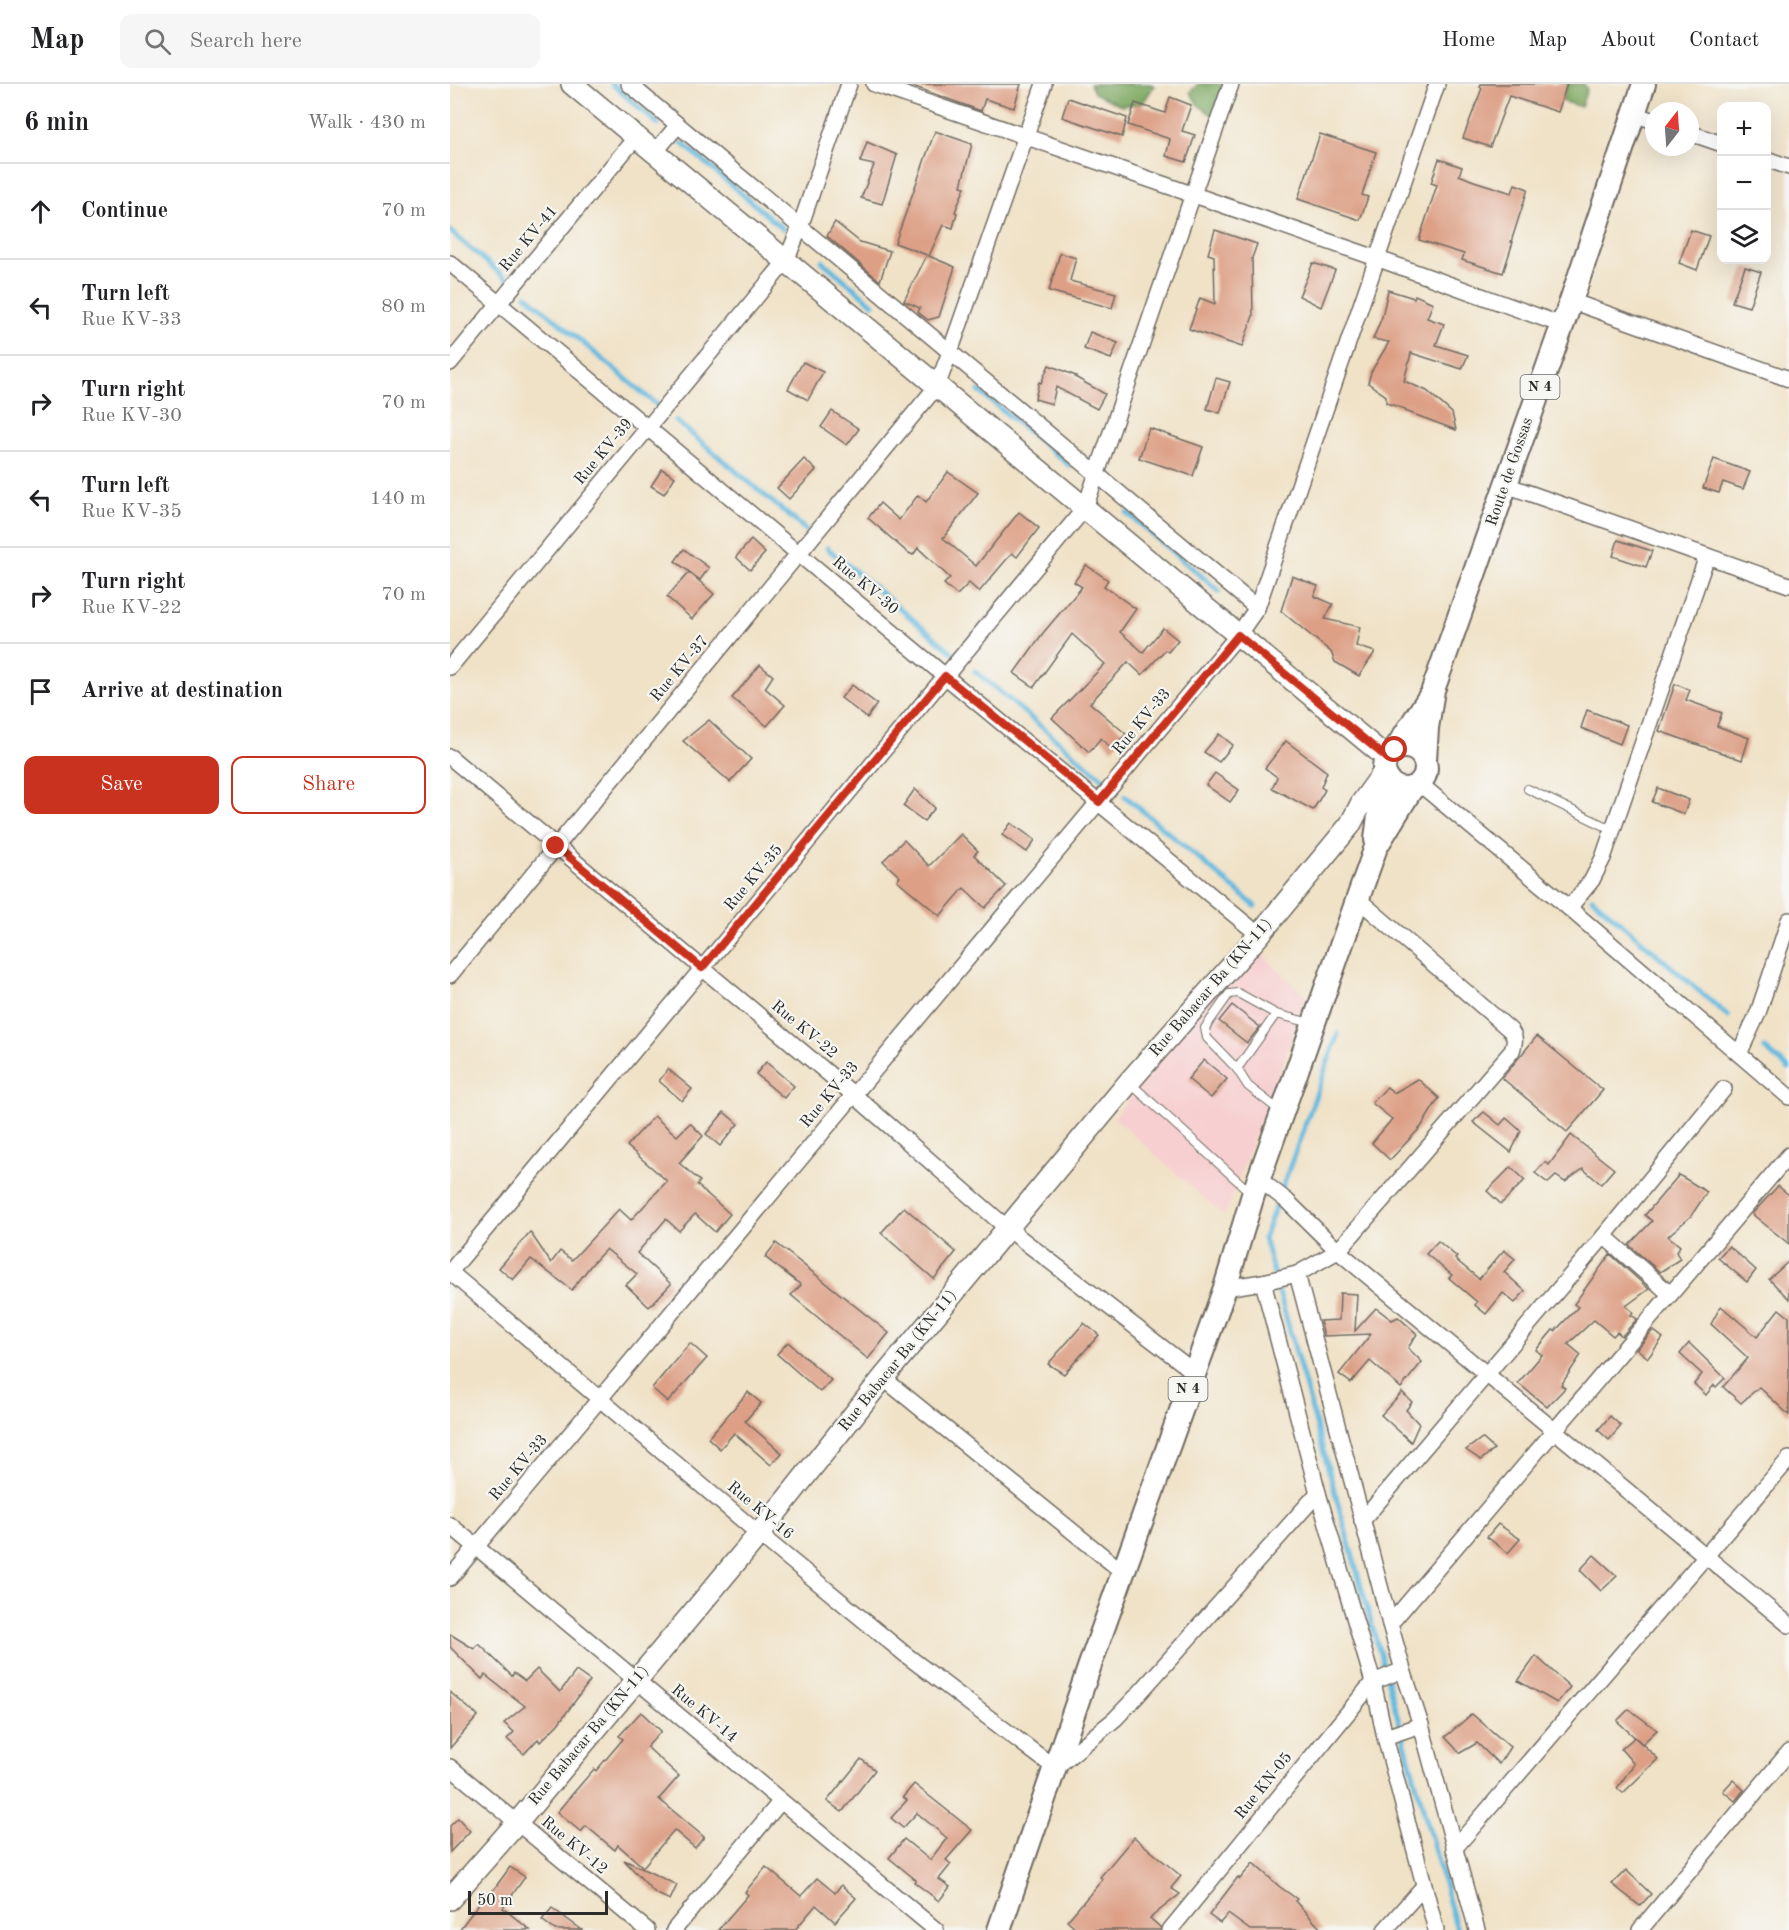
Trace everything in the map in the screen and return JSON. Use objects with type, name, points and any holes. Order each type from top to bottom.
[{"type":"main road","name":"Route de Gossas","points":[[1434,690],[1562,325],[1644,117],[1644,84]]},
{"type":"main road","name":"N 4","points":[[1376,847],[1426,773],[1427,728],[1434,690]]},
{"type":"main road","name":"N 4","points":[[999,1930],[1054,1768],[1261,1187],[1282,1113],[1359,900],[1376,847],[1388,764],[1434,690]]},
{"type":"main road","points":[[1416,786],[1397,788],[1388,764],[1406,747],[1412,748],[1425,760]]},
{"type":"street","points":[[572,84],[1238,635],[1388,764],[1350,825]]},
{"type":"street","points":[[629,84],[1257,608]]},
{"type":"street","name":"Rue KV-39","points":[[450,667],[786,261],[849,84]]},
{"type":"street","points":[[874,84],[1562,325]]},
{"type":"street","name":"Rue KV-37","points":[[450,975],[937,386],[951,352],[1044,84]]},
{"type":"street","points":[[1085,508],[1231,84]]},
{"type":"street","name":"Rue KV-33","points":[[450,1578],[1238,635],[1257,608],[1437,84]]},
{"type":"street","points":[[654,152],[678,125]]},
{"type":"street","points":[[1699,136],[1717,142]]},
{"type":"street","name":"Rue KV-41","points":[[450,363],[636,137]]},
{"type":"street","points":[[1771,160],[1789,167]]},
{"type":"street","name":"Rue KV-30","points":[[450,263],[1259,935]]},
{"type":"street","points":[[1571,302],[1789,379]]},
{"type":"street","points":[[1506,485],[1789,585]]},
{"type":"street","name":"Rue KV-35","points":[[450,1272],[1085,508]]},
{"type":"street","points":[[1569,908],[1597,872],[1707,556]]},
{"type":"street","name":"Rue KV-22","points":[[450,756],[854,1095],[1007,1228],[1194,1372]]},
{"type":"street","points":[[1416,786],[1569,908],[1789,1097]]},
{"type":"street","points":[[1350,825],[1380,807]]},
{"type":"street","name":"Rue Babacar Ba (KN-11)","points":[[450,1899],[517,1823],[759,1534],[883,1378],[1129,1082],[1259,935],[1350,825]]},
{"type":"street","points":[[1224,1288],[1292,1275],[1338,1251],[1512,1051],[1515,1044],[1515,1036],[1510,1030],[1359,900]]},
{"type":"street","points":[[1738,1054],[1758,1012],[1789,920]]},
{"type":"street","points":[[1362,1521],[1604,1236],[1724,1089]]},
{"type":"street","points":[[1390,1624],[1789,1155]]},
{"type":"street","points":[[1261,1187],[1287,1201],[1338,1251],[1789,1625]]},
{"type":"street","points":[[1604,1236],[1670,1294]]},
{"type":"street","name":"Rue KV-16","points":[[450,1272],[759,1534],[906,1655],[1054,1768]]},
{"type":"street","points":[[1292,1275],[1390,1624],[1387,1676],[1389,1735],[1424,1886],[1437,1930]]},
{"type":"street","points":[[1267,1281],[1318,1493],[1387,1676],[1415,1727],[1477,1930]]},
{"type":"street","points":[[883,1378],[1124,1573]]},
{"type":"street","points":[[1454,1850],[1789,1459]]},
{"type":"street","points":[[1054,1768],[1115,1719],[1318,1493]]},
{"type":"street","name":"Rue KV-14","points":[[450,1525],[929,1928]]},
{"type":"street","name":"Rue KN-05","points":[[1170,1930],[1387,1676]]},
{"type":"street","points":[[1389,1735],[1415,1727]]},
{"type":"street","points":[[1640,1930],[1789,1752]]},
{"type":"street","name":"Rue KV-12","points":[[450,1767],[647,1930]]},
{"type":"street","points":[[674,1930],[781,1802]]},
{"type":"street","points":[[1385,1930],[1424,1886]]},
{"type":"lane","points":[[1528,789],[1613,830]]},
{"type":"lane","points":[[1282,1113],[1248,1086],[1237,1069],[1207,1038],[1205,1028],[1229,994],[1238,993],[1276,1014],[1314,1024]]},
{"type":"lane","points":[[1237,1069],[1276,1014]]},
{"type":"lane","points":[[1129,1082],[1261,1187]]},
{"type":"shaded area","points":[[1252,944],[1308,998],[1224,1216],[1114,1118]]},
{"type":"green space","points":[[1090,84],[1151,84],[1154,86],[1143,103],[1121,106],[1094,93]]},
{"type":"green space","points":[[1198,84],[1234,84],[1215,117],[1198,105],[1190,92]]},
{"type":"green space","points":[[1568,84],[1584,84],[1587,89],[1581,107],[1562,101]]},
{"type":"building","points":[[907,84],[1021,84],[1014,108],[985,99],[981,111]]},
{"type":"building","points":[[1481,84],[1567,84],[1558,112],[1509,96],[1490,147],[1463,138],[1482,88]]},
{"type":"building","points":[[1170,97],[1191,105],[1182,131],[1195,135],[1186,162],[1166,156],[1170,139],[1128,125],[1135,103],[1165,113]]},
{"type":"building","points":[[1068,98],[1127,118],[1122,137],[1062,117]]},
{"type":"building","points":[[935,131],[972,144],[961,186],[965,187],[955,212],[957,213],[953,228],[943,225],[929,256],[955,267],[939,317],[928,320],[918,312],[920,308],[904,301],[927,255],[895,243]]},
{"type":"building","points":[[1320,134],[1376,152],[1362,195],[1368,197],[1360,220],[1298,199]]},
{"type":"building","points":[[867,142],[897,155],[882,204],[861,198],[874,165],[860,162]]},
{"type":"building","points":[[1439,159],[1462,167],[1459,175],[1474,181],[1512,193],[1515,184],[1528,189],[1503,273],[1462,260],[1464,254],[1419,240],[1437,185],[1431,183]]},
{"type":"building","points":[[835,222],[860,242],[890,251],[880,281],[827,236]]},
{"type":"building","points":[[1215,230],[1257,244],[1252,258],[1253,316],[1242,347],[1189,329],[1200,298],[1215,304],[1214,256],[1208,254]]},
{"type":"building","points":[[1691,230],[1709,236],[1697,270],[1679,263]]},
{"type":"building","points":[[1060,253],[1076,258],[1070,281],[1116,293],[1112,308],[1049,291]]},
{"type":"building","points":[[1313,263],[1335,270],[1321,307],[1299,296]]},
{"type":"building","points":[[1745,267],[1761,272],[1749,307],[1732,302]]},
{"type":"building","points":[[1388,290],[1414,298],[1415,295],[1433,303],[1427,318],[1444,324],[1436,345],[1468,355],[1462,369],[1411,353],[1404,381],[1427,391],[1452,413],[1456,430],[1386,403],[1386,396],[1368,383],[1371,372],[1389,342],[1373,339],[1382,317]]},
{"type":"building","points":[[1090,332],[1118,343],[1111,359],[1084,349]]},
{"type":"building","points":[[803,362],[823,372],[808,400],[788,389]]},
{"type":"building","points":[[1049,365],[1076,376],[1105,394],[1097,409],[1056,387],[1052,404],[1035,399],[1039,382],[1041,383]]},
{"type":"building","points":[[1216,378],[1230,382],[1220,413],[1207,409]]},
{"type":"building","points":[[832,411],[859,429],[847,445],[821,427]]},
{"type":"building","points":[[1149,428],[1203,447],[1193,476],[1139,458]]},
{"type":"building","points":[[804,459],[816,470],[789,499],[777,488]]},
{"type":"building","points":[[1714,459],[1750,472],[1743,489],[1723,482],[1719,493],[1703,488]]},
{"type":"building","points":[[662,469],[675,477],[664,494],[651,486]]},
{"type":"building","points":[[948,472],[978,493],[943,538],[976,566],[1019,512],[1039,528],[1017,557],[1012,553],[979,592],[969,583],[957,595],[944,584],[950,578],[918,548],[913,555],[907,552],[868,518],[880,503],[899,520],[918,495],[926,502]]},
{"type":"building","points":[[751,540],[765,553],[750,570],[736,557]]},
{"type":"building","points":[[1618,540],[1652,551],[1646,567],[1613,556]]},
{"type":"building","points":[[684,549],[709,568],[700,580],[675,561]]},
{"type":"building","points":[[1086,565],[1108,580],[1104,586],[1136,609],[1120,632],[1143,652],[1163,628],[1178,640],[1168,652],[1165,650],[1142,675],[1128,662],[1090,703],[1126,734],[1112,749],[1101,738],[1089,752],[1052,718],[1105,664],[1072,634],[1034,687],[1014,673],[1043,633],[1082,587],[1074,582]]},
{"type":"building","points":[[689,572],[714,594],[692,619],[667,597]]},
{"type":"building","points":[[1292,576],[1318,586],[1314,596],[1333,604],[1325,619],[1360,627],[1356,646],[1375,652],[1359,676],[1335,662],[1331,652],[1281,611]]},
{"type":"building","points":[[760,665],[773,676],[765,688],[785,705],[767,726],[732,698]]},
{"type":"building","points":[[1675,684],[1690,690],[1686,700],[1722,713],[1717,726],[1749,738],[1742,760],[1659,731]]},
{"type":"building","points":[[852,685],[877,704],[867,718],[841,698]]},
{"type":"building","points":[[1587,710],[1627,725],[1620,744],[1581,728]]},
{"type":"building","points":[[709,720],[751,759],[730,782],[683,741]]},
{"type":"building","points":[[1219,734],[1233,745],[1219,762],[1204,752]]},
{"type":"building","points":[[1286,741],[1327,772],[1321,787],[1325,790],[1313,810],[1272,788],[1277,777],[1265,768]]},
{"type":"building","points":[[1215,773],[1239,790],[1230,802],[1206,785]]},
{"type":"building","points":[[1658,788],[1689,800],[1684,814],[1652,802]]},
{"type":"building","points":[[915,789],[935,808],[924,821],[903,806]]},
{"type":"building","points":[[1011,823],[1035,840],[1027,852],[1002,835]]},
{"type":"building","points":[[961,834],[978,851],[974,855],[1006,886],[985,908],[964,888],[940,916],[897,880],[900,877],[883,861],[904,840],[929,866]]},
{"type":"building","points":[[1232,1005],[1260,1027],[1247,1043],[1219,1021]]},
{"type":"building","points":[[1537,1036],[1603,1090],[1567,1132],[1502,1078]]},
{"type":"building","points":[[1204,1060],[1227,1079],[1211,1098],[1188,1079]]},
{"type":"building","points":[[766,1062],[794,1086],[784,1098],[756,1074]]},
{"type":"building","points":[[668,1069],[692,1089],[682,1101],[659,1081]]},
{"type":"building","points":[[1418,1079],[1439,1098],[1421,1127],[1390,1160],[1372,1143],[1392,1119],[1372,1103],[1387,1087],[1394,1093]]},
{"type":"building","points":[[724,1112],[738,1124],[720,1146],[706,1134]]},
{"type":"building","points":[[1484,1112],[1500,1125],[1506,1118],[1521,1131],[1511,1152],[1473,1122]]},
{"type":"building","points":[[654,1116],[677,1136],[690,1123],[703,1136],[679,1163],[700,1181],[697,1185],[730,1214],[715,1232],[695,1214],[679,1231],[666,1219],[637,1253],[671,1284],[649,1307],[626,1285],[637,1274],[606,1249],[572,1290],[531,1259],[513,1280],[499,1268],[530,1232],[551,1263],[560,1251],[572,1260],[619,1209],[631,1220],[667,1181],[627,1146]]},
{"type":"building","points":[[1571,1135],[1614,1169],[1601,1184],[1583,1169],[1565,1182],[1556,1176],[1548,1183],[1535,1173],[1545,1162],[1549,1165]]},
{"type":"building","points":[[1511,1167],[1525,1180],[1501,1204],[1487,1191]]},
{"type":"building","points":[[1679,1175],[1707,1192],[1691,1216],[1668,1236],[1680,1246],[1676,1252],[1680,1259],[1660,1272],[1629,1245],[1652,1221],[1645,1215]]},
{"type":"building","points":[[1778,1186],[1789,1195],[1789,1244],[1752,1214]]},
{"type":"building","points":[[904,1207],[956,1252],[934,1279],[881,1233]]},
{"type":"building","points":[[1438,1241],[1479,1279],[1504,1250],[1515,1259],[1504,1272],[1525,1291],[1515,1303],[1503,1293],[1486,1314],[1475,1305],[1477,1302],[1449,1278],[1452,1275],[1426,1254]]},
{"type":"building","points":[[776,1243],[889,1333],[868,1359],[791,1295],[801,1285],[765,1257]]},
{"type":"building","points":[[1729,1246],[1756,1270],[1747,1282],[1718,1258]]},
{"type":"building","points":[[1610,1254],[1649,1289],[1626,1306],[1633,1312],[1631,1315],[1637,1319],[1622,1336],[1617,1332],[1613,1336],[1594,1320],[1568,1344],[1581,1355],[1561,1385],[1565,1388],[1547,1407],[1518,1383],[1542,1355],[1536,1350],[1553,1330],[1555,1331],[1578,1307],[1574,1304]]},
{"type":"building","points":[[1789,1261],[1789,1299],[1769,1279]]},
{"type":"building","points":[[1340,1293],[1357,1294],[1355,1331],[1376,1308],[1392,1320],[1398,1317],[1417,1334],[1408,1348],[1422,1362],[1401,1388],[1370,1361],[1351,1383],[1339,1374],[1371,1334],[1324,1336],[1320,1321],[1339,1320]]},
{"type":"building","points":[[1721,1306],[1757,1337],[1779,1309],[1789,1317],[1789,1415],[1759,1387],[1741,1403],[1723,1387],[1748,1358],[1711,1324]]},
{"type":"building","points":[[1084,1323],[1099,1335],[1064,1374],[1048,1364]]},
{"type":"building","points":[[1653,1330],[1663,1338],[1648,1358],[1637,1349]]},
{"type":"building","points":[[788,1342],[831,1380],[820,1392],[777,1354]]},
{"type":"building","points":[[690,1343],[707,1358],[668,1402],[652,1388]]},
{"type":"building","points":[[1689,1343],[1725,1378],[1716,1387],[1714,1385],[1706,1395],[1694,1384],[1702,1374],[1680,1354]]},
{"type":"building","points":[[748,1392],[761,1403],[745,1421],[782,1453],[771,1465],[734,1433],[720,1449],[708,1438]]},
{"type":"building","points":[[1402,1392],[1412,1402],[1406,1410],[1419,1424],[1411,1442],[1381,1415]]},
{"type":"building","points":[[1610,1416],[1621,1426],[1609,1440],[1598,1430]]},
{"type":"building","points":[[1482,1438],[1494,1449],[1481,1460],[1466,1450]]},
{"type":"building","points":[[1498,1524],[1520,1539],[1508,1553],[1487,1537]]},
{"type":"building","points":[[1594,1555],[1617,1576],[1601,1591],[1580,1570]]},
{"type":"building","points":[[450,1634],[474,1649],[479,1644],[512,1676],[514,1673],[525,1681],[537,1669],[560,1692],[576,1671],[590,1681],[558,1724],[540,1742],[538,1739],[524,1754],[507,1739],[514,1732],[504,1723],[525,1706],[485,1675],[482,1679],[450,1647]]},
{"type":"building","points":[[1536,1656],[1570,1687],[1557,1703],[1518,1681]]},
{"type":"building","points":[[450,1692],[478,1716],[450,1748]]},
{"type":"building","points":[[1629,1709],[1657,1730],[1642,1744],[1617,1721]]},
{"type":"building","points":[[641,1712],[661,1731],[647,1747],[679,1776],[659,1799],[704,1837],[695,1848],[674,1830],[643,1867],[618,1845],[615,1850],[586,1826],[581,1832],[557,1812],[623,1739],[619,1736]]},
{"type":"building","points":[[1472,1714],[1510,1747],[1499,1764],[1477,1743],[1460,1753],[1445,1737]]},
{"type":"building","points":[[1635,1737],[1658,1759],[1623,1793],[1617,1788],[1634,1764],[1621,1749]]},
{"type":"building","points":[[861,1759],[875,1770],[842,1812],[827,1801]]},
{"type":"building","points":[[1733,1780],[1744,1790],[1735,1801],[1723,1791]]},
{"type":"building","points":[[914,1784],[972,1830],[946,1860],[951,1864],[939,1879],[950,1887],[939,1901],[914,1882],[916,1880],[889,1858],[904,1839],[930,1860],[947,1838],[917,1813],[903,1828],[891,1818],[907,1800],[903,1797]]},
{"type":"building","points":[[458,1818],[470,1831],[450,1852],[450,1826]]},
{"type":"building","points":[[1134,1837],[1181,1876],[1171,1888],[1180,1894],[1150,1918],[1161,1928],[1160,1930],[1077,1930],[1067,1921],[1103,1879],[1100,1877]]},
{"type":"building","points":[[624,1860],[677,1885],[670,1900],[655,1893]]},
{"type":"building","points":[[1253,1863],[1297,1899],[1295,1901],[1322,1930],[1250,1930],[1228,1914],[1220,1923],[1209,1915],[1238,1877],[1240,1879]]},
{"type":"building","points":[[510,1867],[525,1877],[503,1908],[530,1930],[459,1930],[486,1894],[489,1896]]},
{"type":"building","points":[[766,1867],[801,1896],[817,1878],[835,1893],[841,1885],[856,1898],[835,1922],[816,1905],[795,1930],[718,1930],[748,1895],[745,1892]]},
{"type":"building","points":[[1626,1870],[1651,1894],[1640,1906],[1612,1884]]},
{"type":"building","points":[[552,1908],[582,1930],[555,1930],[542,1920]]},
{"type":"waterway","points":[[612,84],[658,124]]},
{"type":"waterway","points":[[682,143],[783,229]]},
{"type":"waterway","points":[[450,231],[509,281]]},
{"type":"waterway","points":[[822,261],[873,304]]},
{"type":"waterway","points":[[526,295],[657,405]]},
{"type":"waterway","points":[[979,391],[1070,466]]},
{"type":"waterway","points":[[676,421],[806,530]]},
{"type":"waterway","points":[[1127,513],[1219,591]]},
{"type":"waterway","points":[[827,548],[958,657]]},
{"type":"waterway","points":[[975,671],[1106,781]]},
{"type":"waterway","points":[[1125,796],[1255,906]]},
{"type":"waterway","points":[[1592,898],[1728,1016]]},
{"type":"waterway","points":[[1338,1034],[1264,1238],[1457,1930]]},
{"type":"waterway","points":[[1764,1048],[1789,1069]]},
{"type":"route","points":[[556,846],[702,968],[945,676],[1099,802],[1238,635],[1387,758],[1395,750]]}]
